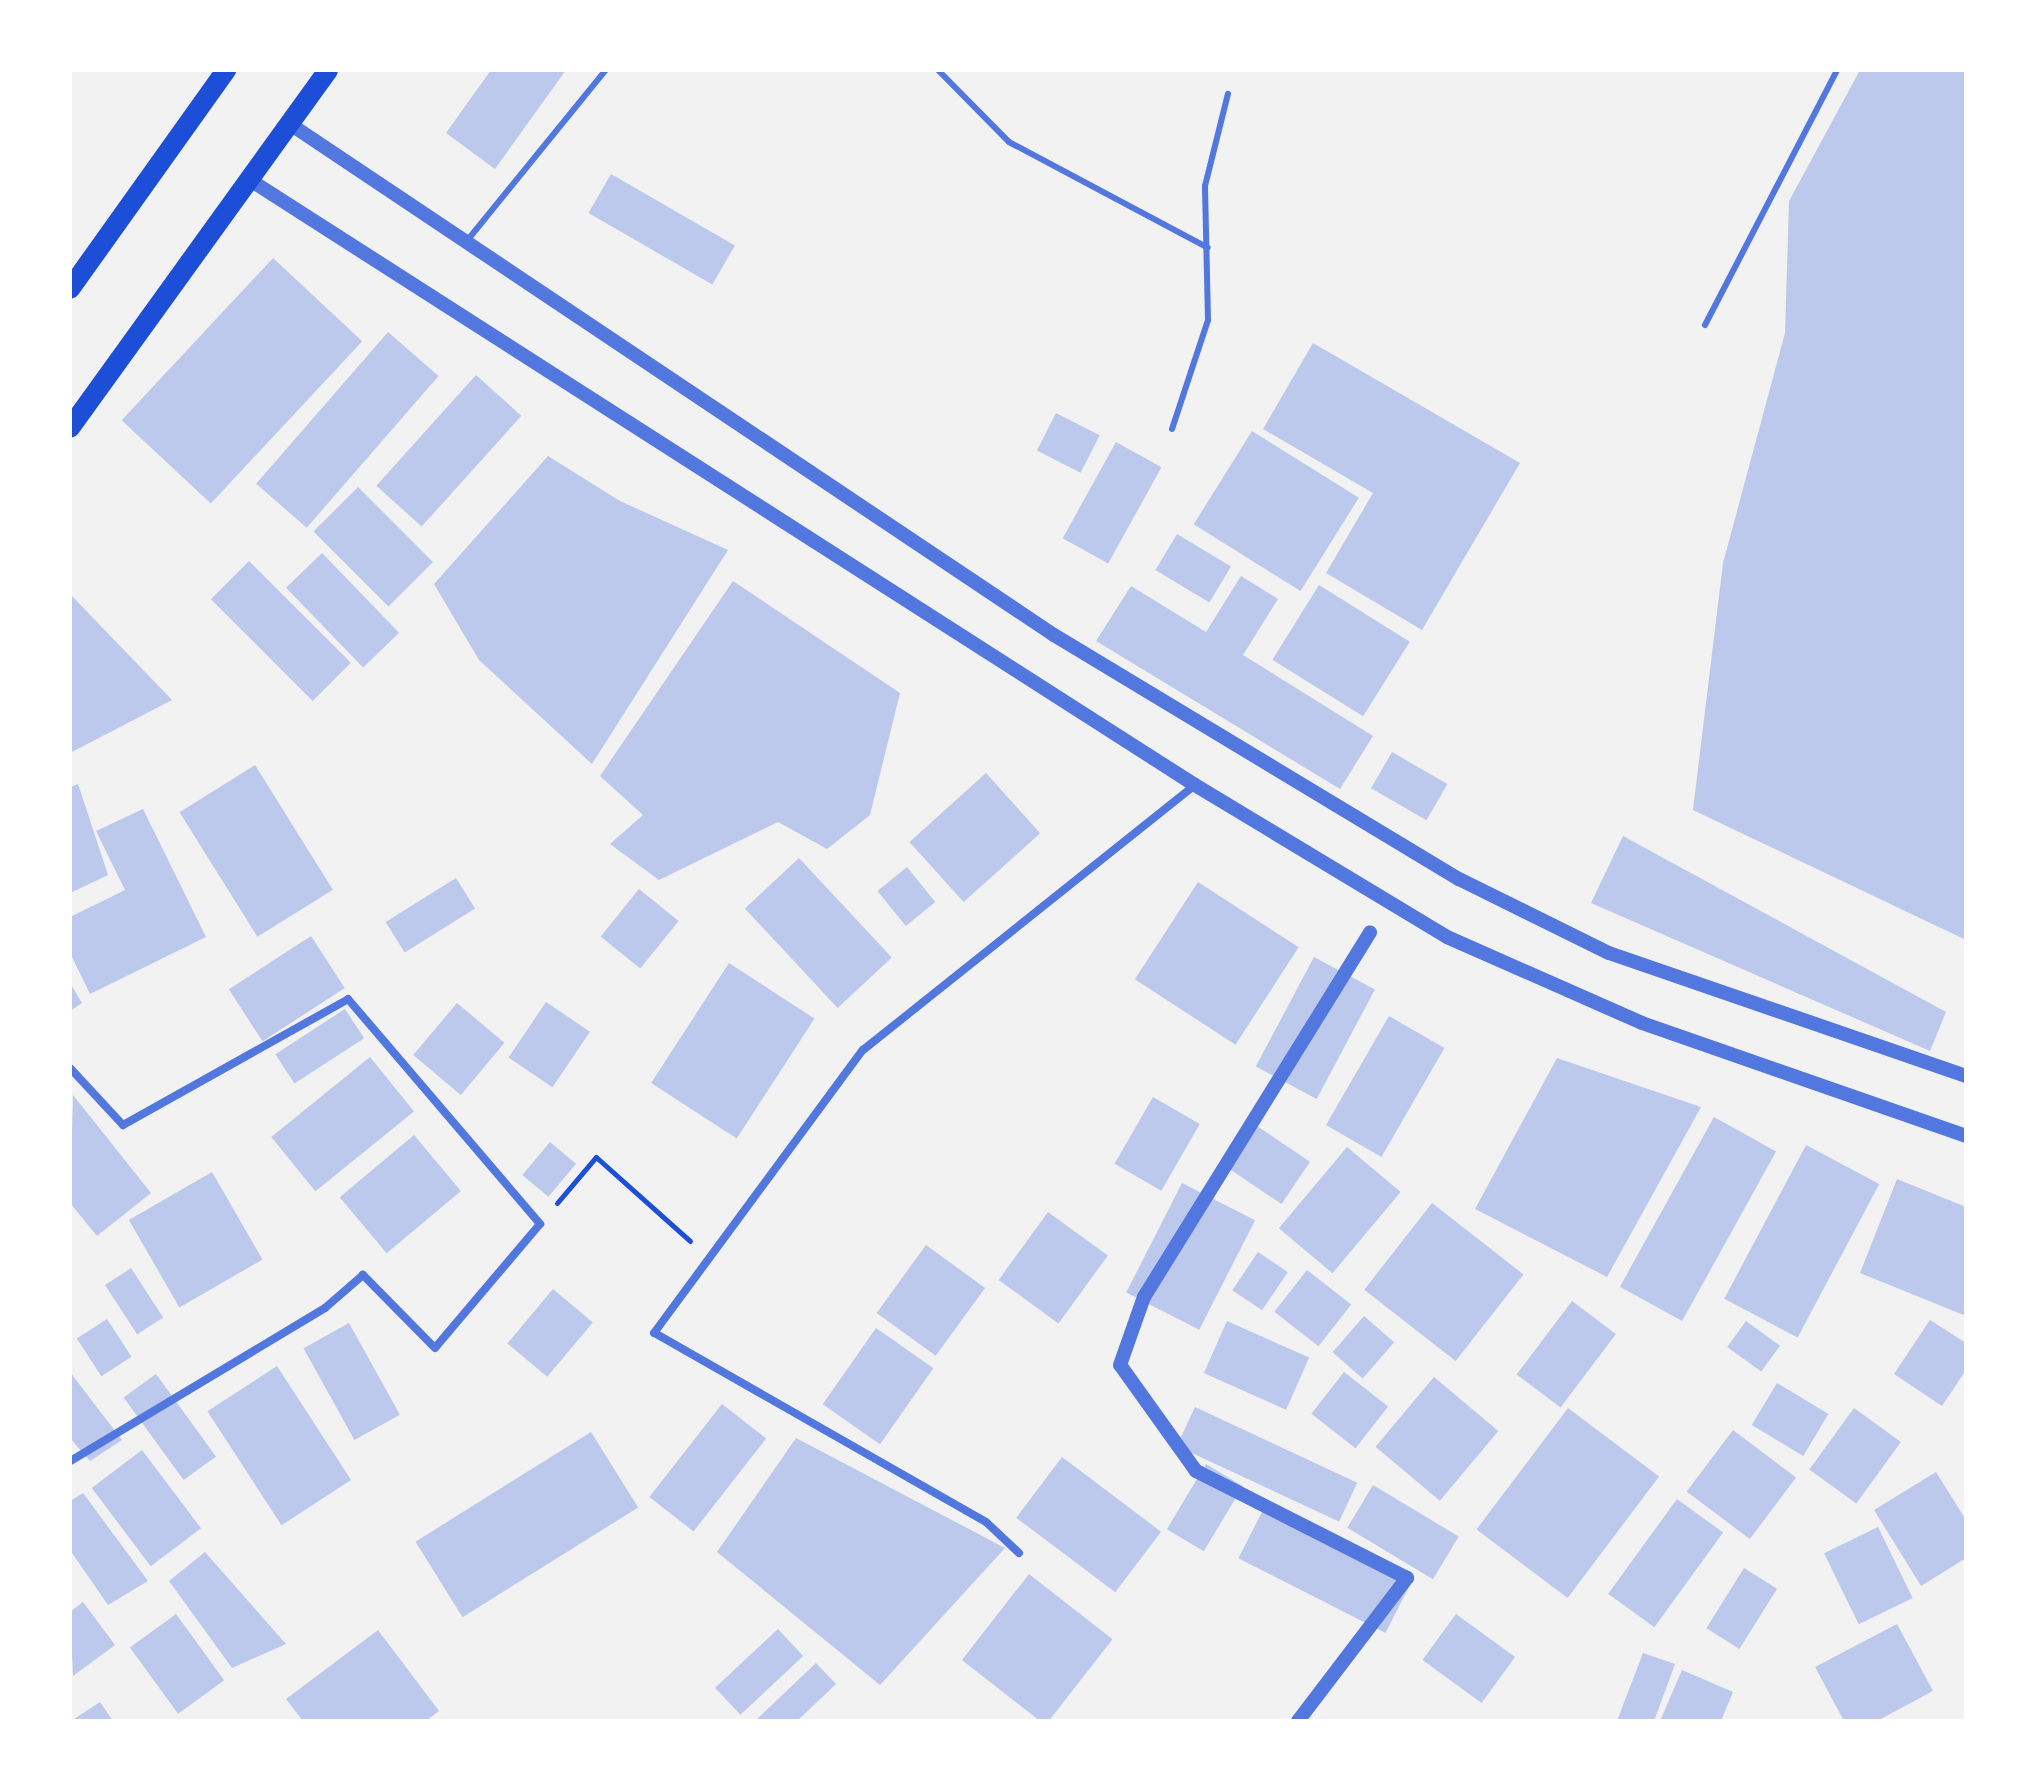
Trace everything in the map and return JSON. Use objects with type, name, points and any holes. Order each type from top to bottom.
[{"type":"main road","points":[[70,289],[226,70]]},
{"type":"main road","points":[[70,428],[328,70]]},
{"type":"street","points":[[290,124],[1054,635],[1459,879],[1609,953],[1966,1076]]},
{"type":"street","points":[[250,180],[1195,785],[1447,937],[1520,972],[1966,1136]]},
{"type":"street","points":[[1019,1553],[986,1522],[654,1333],[863,1050],[1195,785]]},
{"type":"street","points":[[1298,1721],[1407,1578],[1196,1471],[1120,1365],[1144,1297],[1370,932]]},
{"type":"street","points":[[70,1068],[123,1125],[348,999],[540,1224],[435,1348],[363,1275],[325,1308],[70,1461]]},
{"type":"lane","points":[[466,242],[606,70]]},
{"type":"lane","points":[[938,70],[1009,142],[1208,248]]},
{"type":"lane","points":[[1705,325],[1837,70]]},
{"type":"lane","points":[[1172,429],[1208,320],[1205,186],[1228,94]]},
{"type":"path","points":[[540,1224],[596,1157],[709,1257]]},
{"type":"building","points":[[491,70],[566,70],[495,169],[446,133]]},
{"type":"building","points":[[1860,70],[1966,70],[1966,940],[1693,810],[1723,563],[1785,333],[1789,201]]},
{"type":"building","points":[[611,174],[735,245],[712,284],[588,213]]},
{"type":"building","points":[[273,258],[362,341],[211,504],[122,420]]},
{"type":"building","points":[[388,332],[439,376],[307,528],[256,484]]},
{"type":"building","points":[[1313,343],[1520,463],[1422,630],[1326,573],[1373,493],[1263,429]]},
{"type":"building","points":[[476,375],[521,416],[422,527],[376,486]]},
{"type":"building","points":[[1056,413],[1100,435],[1081,473],[1037,450]]},
{"type":"building","points":[[1252,431],[1359,498],[1301,591],[1194,524]]},
{"type":"building","points":[[1116,442],[1161,467],[1108,563],[1063,538]]},
{"type":"building","points":[[548,456],[620,501],[728,550],[592,764],[479,660],[434,584]]},
{"type":"building","points":[[358,487],[433,562],[388,607],[313,532]]},
{"type":"building","points":[[1177,534],[1231,566],[1209,602],[1155,570]]},
{"type":"building","points":[[322,553],[399,633],[363,668],[286,588]]},
{"type":"building","points":[[249,561],[351,663],[313,701],[211,599]]},
{"type":"building","points":[[1241,576],[1278,599],[1243,655],[1373,736],[1340,789],[1096,641],[1131,586],[1206,632]]},
{"type":"building","points":[[733,581],[900,693],[870,815],[827,849],[778,822],[659,880],[610,844],[643,815],[600,776]]},
{"type":"building","points":[[1319,585],[1410,642],[1363,716],[1272,660]]},
{"type":"building","points":[[70,594],[172,700],[70,753]]},
{"type":"building","points":[[1392,752],[1447,784],[1426,820],[1371,788]]},
{"type":"building","points":[[255,765],[333,890],[257,937],[180,812]]},
{"type":"building","points":[[986,773],[1040,833],[964,902],[909,842]]},
{"type":"building","points":[[78,784],[108,875],[70,893],[70,787]]},
{"type":"building","points":[[143,809],[206,937],[90,994],[70,953],[70,917],[125,890],[96,831]]},
{"type":"building","points":[[1623,836],[1946,1012],[1930,1051],[1591,903]]},
{"type":"building","points":[[799,858],[892,957],[838,1008],[745,908]]},
{"type":"building","points":[[907,867],[935,902],[906,926],[877,891]]},
{"type":"building","points":[[456,878],[475,909],[405,953],[386,922]]},
{"type":"building","points":[[1198,882],[1299,947],[1235,1045],[1135,979]]},
{"type":"building","points":[[639,889],[679,921],[640,969],[601,936]]},
{"type":"building","points":[[311,936],[345,988],[263,1041],[229,989]]},
{"type":"building","points":[[1314,957],[1375,989],[1317,1099],[1256,1066]]},
{"type":"building","points":[[729,963],[815,1019],[737,1138],[651,1083]]},
{"type":"building","points":[[70,983],[82,1003],[70,1011]]},
{"type":"building","points":[[546,1002],[590,1032],[552,1087],[509,1058]]},
{"type":"building","points":[[457,1003],[504,1043],[461,1095],[413,1055]]},
{"type":"building","points":[[345,1009],[364,1038],[294,1084],[275,1054]]},
{"type":"building","points":[[1389,1016],[1444,1048],[1381,1157],[1326,1125]]},
{"type":"building","points":[[370,1057],[414,1111],[315,1191],[271,1137]]},
{"type":"building","points":[[1557,1058],[1701,1107],[1607,1277],[1475,1209]]},
{"type":"building","points":[[73,1095],[151,1193],[97,1236],[70,1203]]},
{"type":"building","points":[[1153,1097],[1200,1124],[1161,1191],[1114,1164]]},
{"type":"building","points":[[1714,1117],[1776,1151],[1682,1321],[1620,1287]]},
{"type":"building","points":[[1257,1126],[1310,1162],[1282,1204],[1228,1168]]},
{"type":"building","points":[[414,1135],[461,1191],[387,1253],[340,1197]]},
{"type":"building","points":[[550,1142],[576,1164],[548,1197],[522,1175]]},
{"type":"building","points":[[1806,1145],[1879,1184],[1798,1338],[1724,1299]]},
{"type":"building","points":[[1347,1147],[1401,1192],[1332,1273],[1279,1228]]},
{"type":"building","points":[[212,1172],[262,1259],[179,1307],[129,1220]]},
{"type":"building","points":[[1897,1179],[1966,1207],[1966,1316],[1860,1273]]},
{"type":"building","points":[[1182,1183],[1255,1220],[1199,1330],[1126,1293]]},
{"type":"building","points":[[1432,1203],[1523,1274],[1456,1361],[1364,1290]]},
{"type":"building","points":[[1048,1212],[1108,1255],[1058,1323],[999,1280]]},
{"type":"building","points":[[926,1245],[985,1288],[936,1356],[877,1313]]},
{"type":"building","points":[[1258,1252],[1288,1272],[1262,1310],[1232,1290]]},
{"type":"building","points":[[131,1268],[163,1317],[137,1334],[105,1285]]},
{"type":"building","points":[[1307,1270],[1351,1304],[1318,1346],[1274,1312]]},
{"type":"building","points":[[553,1289],[593,1322],[547,1377],[507,1343]]},
{"type":"building","points":[[1572,1301],[1616,1334],[1561,1408],[1517,1374]]},
{"type":"building","points":[[1364,1316],[1394,1342],[1363,1378],[1333,1352]]},
{"type":"building","points":[[107,1319],[132,1357],[101,1376],[77,1339]]},
{"type":"building","points":[[1930,1320],[1966,1343],[1966,1370],[1942,1406],[1894,1374]]},
{"type":"building","points":[[1227,1321],[1309,1358],[1286,1410],[1204,1373]]},
{"type":"building","points":[[1746,1321],[1780,1346],[1761,1372],[1727,1347]]},
{"type":"building","points":[[349,1323],[400,1415],[354,1440],[304,1348]]},
{"type":"building","points":[[876,1328],[933,1368],[880,1444],[823,1404]]},
{"type":"building","points":[[277,1366],[351,1480],[281,1525],[207,1411]]},
{"type":"building","points":[[70,1372],[122,1440],[90,1461],[70,1438]]},
{"type":"building","points":[[1344,1372],[1388,1406],[1355,1448],[1311,1414]]},
{"type":"building","points":[[156,1374],[216,1457],[184,1480],[124,1398]]},
{"type":"building","points":[[1434,1377],[1498,1431],[1440,1501],[1376,1447]]},
{"type":"building","points":[[1777,1383],[1828,1414],[1803,1456],[1752,1425]]},
{"type":"building","points":[[722,1404],[766,1438],[693,1531],[649,1497]]},
{"type":"building","points":[[1195,1407],[1357,1483],[1339,1522],[1177,1446]]},
{"type":"building","points":[[1568,1408],[1659,1477],[1568,1598],[1477,1529]]},
{"type":"building","points":[[1854,1408],[1901,1442],[1856,1504],[1809,1469]]},
{"type":"building","points":[[1733,1430],[1796,1478],[1750,1539],[1687,1491]]},
{"type":"building","points":[[591,1432],[638,1507],[463,1617],[415,1542]]},
{"type":"building","points":[[796,1438],[1005,1548],[880,1685],[717,1552]]},
{"type":"building","points":[[142,1450],[201,1528],[151,1566],[92,1488]]},
{"type":"building","points":[[1062,1457],[1161,1532],[1115,1592],[1016,1518]]},
{"type":"building","points":[[1206,1464],[1243,1486],[1204,1551],[1167,1529]]},
{"type":"building","points":[[1936,1472],[1966,1520],[1966,1558],[1921,1586],[1874,1510]]},
{"type":"building","points":[[1373,1485],[1459,1537],[1433,1579],[1347,1528]]},
{"type":"building","points":[[83,1493],[148,1581],[108,1605],[70,1550],[70,1501]]},
{"type":"building","points":[[1677,1499],[1723,1533],[1654,1627],[1608,1594]]},
{"type":"building","points":[[1267,1502],[1414,1577],[1385,1633],[1238,1558]]},
{"type":"building","points":[[1878,1527],[1913,1598],[1859,1624],[1824,1553]]},
{"type":"building","points":[[205,1552],[286,1644],[232,1668],[169,1581]]},
{"type":"building","points":[[1744,1568],[1777,1589],[1739,1649],[1706,1628]]},
{"type":"building","points":[[1029,1574],[1113,1639],[1049,1721],[1040,1721],[962,1660]]},
{"type":"building","points":[[83,1602],[115,1645],[73,1676],[70,1612]]},
{"type":"building","points":[[176,1614],[224,1680],[178,1714],[130,1648]]},
{"type":"building","points":[[1456,1614],[1515,1657],[1482,1703],[1422,1660]]},
{"type":"building","points":[[1897,1624],[1933,1691],[1877,1721],[1844,1721],[1815,1667]]},
{"type":"building","points":[[778,1629],[803,1656],[740,1715],[715,1688]]},
{"type":"building","points":[[378,1630],[439,1711],[426,1721],[303,1721],[286,1699]]},
{"type":"building","points":[[1643,1653],[1675,1664],[1654,1721],[1617,1721]]},
{"type":"building","points":[[816,1663],[836,1684],[797,1721],[755,1721]]},
{"type":"building","points":[[1682,1670],[1733,1692],[1721,1721],[1660,1721]]},
{"type":"building","points":[[100,1702],[113,1721],[71,1721]]}]
